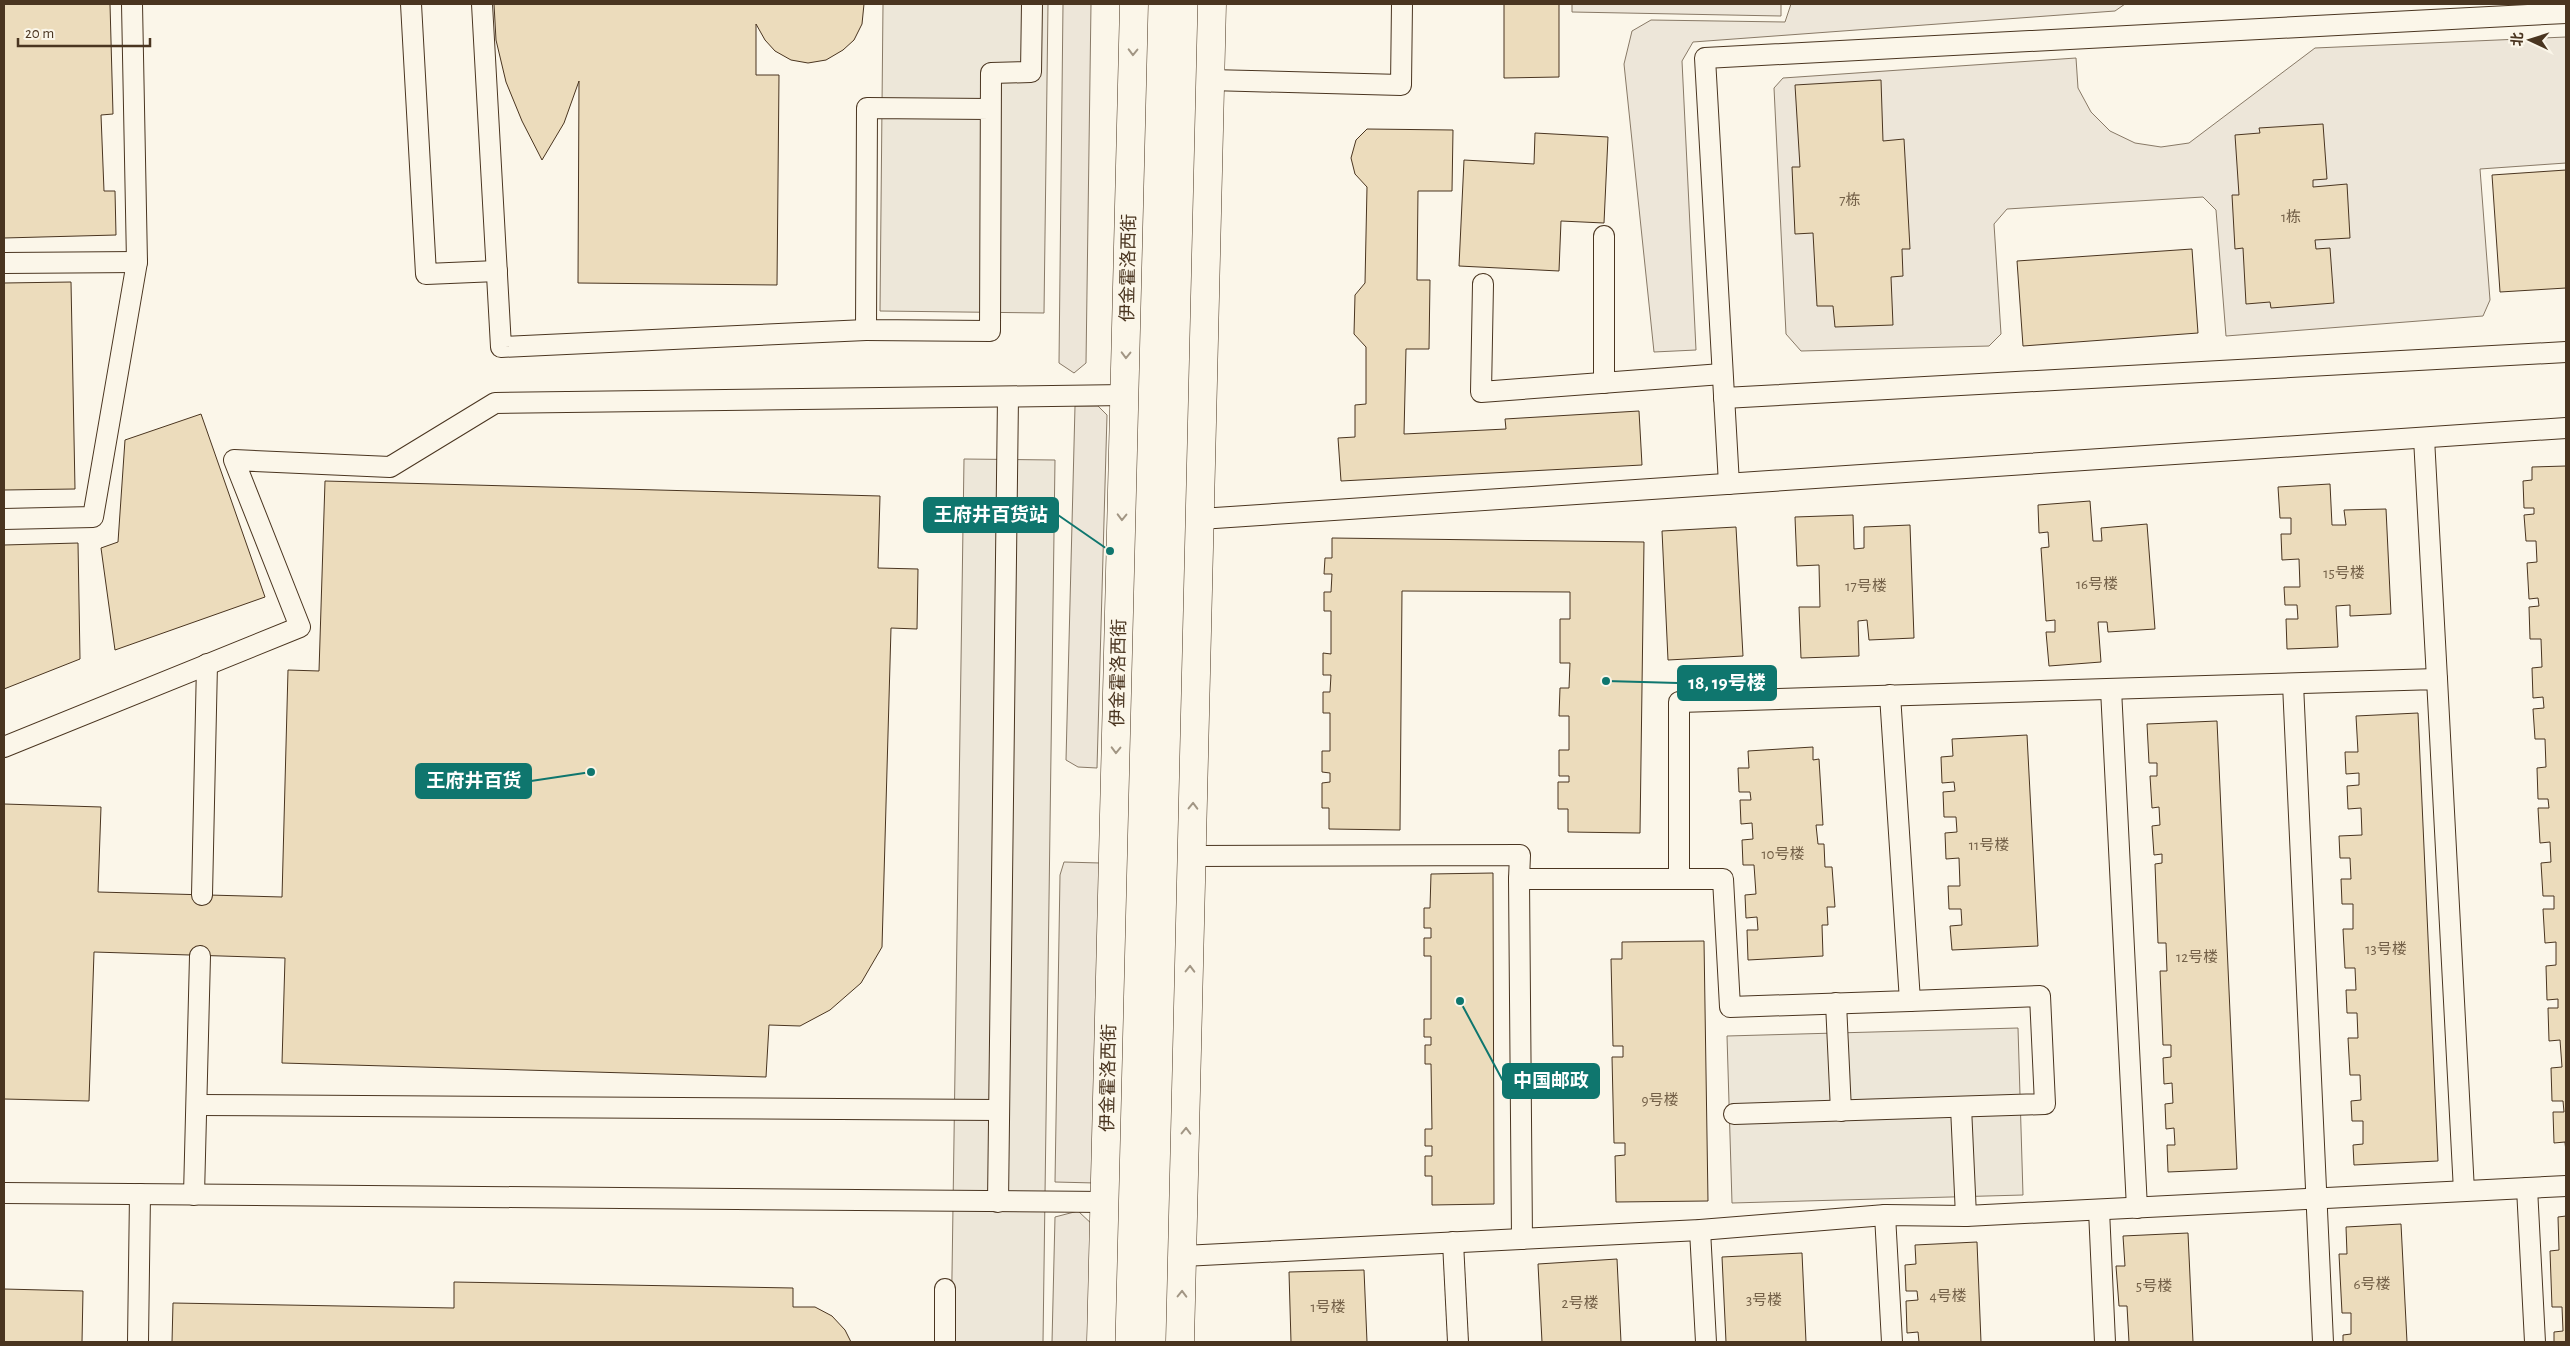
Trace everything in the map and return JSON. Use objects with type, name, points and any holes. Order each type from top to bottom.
[{"type":"street","name":"伊金霍洛西街","points":[[1102,1342],[1134,4]]},
{"type":"street","points":[[1180,1342],[1212,4]]},
{"type":"lane","points":[[4,519],[93,517],[137,262],[132,4]]},
{"type":"lane","points":[[411,4],[426,274],[497,271]]},
{"type":"lane","points":[[482,4],[500,347],[866,330],[990,331],[991,72],[1031,72],[1032,4]]},
{"type":"lane","points":[[1210,80],[1401,85],[1402,4]]},
{"type":"lane","points":[[1729,484],[1705,58],[2566,13]]},
{"type":"lane","points":[[866,330],[867,108],[990,109]]},
{"type":"lane","points":[[1604,236],[1604,383]]},
{"type":"lane","points":[[4,263],[137,262]]},
{"type":"lane","points":[[1483,284],[1481,392],[1722,374]]},
{"type":"lane","points":[[1724,398],[2566,352]]},
{"type":"lane","points":[[4,747],[300,626],[234,460],[390,467],[495,403],[1125,395]]},
{"type":"lane","points":[[998,1202],[1008,397]]},
{"type":"lane","points":[[1200,519],[2566,428]]},
{"type":"lane","points":[[2424,438],[2464,1191]]},
{"type":"lane","points":[[202,895],[207,664]]},
{"type":"lane","points":[[1679,879],[1679,702],[2437,680]]},
{"type":"lane","points":[[2293,684],[2322,1342]]},
{"type":"lane","points":[[2111,689],[2137,1208]]},
{"type":"lane","points":[[1890,696],[1910,1001]]},
{"type":"lane","points":[[1192,856],[1520,855],[1522,1239]]},
{"type":"lane","points":[[1519,879],[1724,878],[1730,1007],[2040,996],[2044,1104],[1734,1114]]},
{"type":"lane","points":[[194,1195],[200,956]]},
{"type":"lane","points":[[1836,1004],[1841,1111]]},
{"type":"lane","points":[[197,1105],[998,1110]]},
{"type":"lane","points":[[1961,1107],[1966,1216]]},
{"type":"lane","points":[[1182,1256],[1700,1230],[1885,1215],[1966,1216],[2566,1186]]},
{"type":"lane","points":[[2527,1188],[2535,1342]]},
{"type":"lane","points":[[4,1193],[1105,1202]]},
{"type":"lane","points":[[138,1342],[140,1194]]},
{"type":"lane","points":[[2099,1210],[2105,1342]]},
{"type":"lane","points":[[1885,1215],[1892,1342]]},
{"type":"lane","points":[[1700,1230],[1706,1342]]},
{"type":"lane","points":[[1453,1242],[1458,1342]]},
{"type":"lane","points":[[945,1342],[946,1290]]},
{"type":"shaded area","points":[[883,4],[1048,4],[1044,313],[880,311]]},
{"type":"shaded area","points":[[1063,4],[1091,4],[1086,363],[1074,373],[1059,363]]},
{"type":"shaded area","points":[[1572,4],[1781,4],[1781,16],[1572,12]]},
{"type":"shaded area","points":[[1791,4],[2125,4],[2115,11],[1693,42],[1682,61],[1696,350],[1654,352],[1624,64],[1632,31],[1651,20],[1785,22]]},
{"type":"shaded area","points":[[2566,37],[2566,163],[2480,169],[2490,300],[2483,316],[2226,336],[2216,210],[2203,197],[2007,209],[1994,224],[2001,334],[1989,346],[1801,351],[1786,334],[1774,88],[1783,78],[2076,58],[2078,88],[2091,112],[2110,131],[2135,143],[2161,147],[2189,143],[2315,48]]},
{"type":"shaded area","points":[[1075,406],[1098,406],[1107,415],[1097,768],[1078,767],[1066,760]]},
{"type":"shaded area","points":[[964,459],[1055,460],[1043,1342],[951,1342]]},
{"type":"shaded area","points":[[1064,862],[1100,863],[1095,1183],[1055,1182],[1060,875]]},
{"type":"shaded area","points":[[2018,1028],[2023,1195],[1732,1203],[1727,1036]]},
{"type":"shaded area","points":[[1078,1211],[1094,1226],[1090,1342],[1052,1342],[1055,1217]]},
{"type":"building","points":[[4,4],[110,4],[113,114],[101,115],[104,191],[115,191],[116,235],[4,238]]},
{"type":"building","points":[[494,4],[864,4],[862,24],[854,40],[843,50],[826,60],[808,63],[791,60],[775,51],[765,40],[756,24],[756,75],[779,75],[777,285],[578,283],[579,81],[564,123],[542,160],[522,121],[506,82],[496,40]]},
{"type":"building","points":[[1504,4],[1559,4],[1559,77],[1504,78]]},
{"type":"building","points":[[1881,80],[1883,141],[1904,139],[1910,249],[1902,249],[1903,276],[1891,277],[1893,325],[1835,327],[1833,306],[1817,306],[1813,233],[1795,234],[1792,167],[1800,167],[1795,85]]},
{"type":"building","points":[[2323,124],[2327,179],[2313,180],[2313,187],[2347,184],[2350,238],[2315,240],[2316,249],[2330,248],[2334,303],[2271,308],[2270,302],[2246,304],[2243,248],[2235,249],[2232,195],[2239,195],[2235,135],[2260,133],[2259,128]]},
{"type":"building","points":[[1367,129],[1453,130],[1452,191],[1418,191],[1417,280],[1430,280],[1429,349],[1406,349],[1404,434],[1506,429],[1505,419],[1639,411],[1642,465],[1341,481],[1338,438],[1355,437],[1355,405],[1366,404],[1366,347],[1354,334],[1355,295],[1365,283],[1367,187],[1355,174],[1351,158],[1356,140]]},
{"type":"building","points":[[1535,133],[1608,137],[1604,223],[1561,221],[1559,271],[1459,266],[1464,160],[1534,164]]},
{"type":"building","points":[[2566,170],[2566,288],[2500,292],[2492,175]]},
{"type":"building","points":[[2192,249],[2198,333],[2023,346],[2017,261]]},
{"type":"building","points":[[71,282],[75,489],[4,490],[4,283]]},
{"type":"building","points":[[201,414],[265,597],[115,650],[101,548],[118,542],[125,440]]},
{"type":"building","points":[[2566,466],[2566,1152],[2565,1142],[2554,1143],[2553,1112],[2564,1112],[2563,1101],[2552,1101],[2551,1068],[2562,1067],[2560,1040],[2549,1041],[2548,1008],[2558,1008],[2558,999],[2547,1000],[2546,966],[2556,965],[2556,942],[2545,943],[2543,909],[2554,909],[2554,896],[2543,896],[2541,863],[2551,862],[2550,842],[2540,843],[2538,808],[2549,808],[2548,799],[2538,799],[2537,768],[2546,767],[2545,739],[2535,739],[2533,709],[2544,708],[2543,697],[2533,698],[2532,668],[2542,667],[2541,639],[2530,639],[2529,607],[2539,606],[2538,598],[2529,599],[2527,563],[2537,562],[2536,541],[2526,541],[2524,515],[2534,514],[2534,508],[2524,508],[2523,481],[2532,480],[2532,467]]},
{"type":"building","points":[[325,481],[880,496],[878,568],[918,569],[917,629],[891,628],[882,947],[861,983],[830,1010],[800,1026],[769,1025],[766,1077],[282,1063],[285,958],[94,952],[89,1101],[4,1099],[4,804],[101,807],[98,892],[282,897],[288,670],[319,671]]},
{"type":"building","points":[[2330,484],[2332,525],[2346,525],[2344,510],[2386,509],[2391,614],[2350,616],[2350,605],[2336,606],[2338,647],[2287,649],[2286,619],[2298,619],[2297,605],[2285,605],[2284,587],[2300,587],[2299,559],[2282,560],[2281,534],[2291,534],[2291,518],[2280,518],[2278,487]]},
{"type":"building","points":[[2090,501],[2093,541],[2102,541],[2101,528],[2147,524],[2155,629],[2108,632],[2107,622],[2098,622],[2101,662],[2049,666],[2046,632],[2055,632],[2055,620],[2046,621],[2041,548],[2049,547],[2048,532],[2039,533],[2038,505]]},
{"type":"building","points":[[1853,515],[1854,549],[1864,548],[1864,527],[1910,525],[1914,638],[1869,640],[1867,620],[1858,621],[1859,656],[1801,658],[1799,607],[1820,607],[1819,565],[1797,566],[1795,517]]},
{"type":"building","points":[[1736,527],[1743,656],[1668,660],[1662,531]]},
{"type":"building","points":[[1332,538],[1644,542],[1640,833],[1568,832],[1568,809],[1558,809],[1558,782],[1569,782],[1569,776],[1559,776],[1559,750],[1569,750],[1569,716],[1559,716],[1560,688],[1569,688],[1570,663],[1560,663],[1560,619],[1570,619],[1570,592],[1402,591],[1400,830],[1329,829],[1329,808],[1322,808],[1322,783],[1330,782],[1330,773],[1322,772],[1322,751],[1330,751],[1330,713],[1323,713],[1323,692],[1330,692],[1331,675],[1323,675],[1323,653],[1331,654],[1331,611],[1324,611],[1324,592],[1331,592],[1332,574],[1324,574],[1325,558],[1332,558]]},
{"type":"building","points":[[78,543],[80,659],[4,689],[4,545]]},
{"type":"building","points":[[2418,713],[2438,1161],[2354,1165],[2353,1145],[2363,1144],[2363,1121],[2352,1121],[2351,1101],[2361,1100],[2360,1075],[2350,1075],[2348,1038],[2358,1038],[2357,1013],[2347,1013],[2346,990],[2356,990],[2355,968],[2345,968],[2343,929],[2353,929],[2353,904],[2342,904],[2341,879],[2351,879],[2350,858],[2340,858],[2339,836],[2362,835],[2361,808],[2348,809],[2347,786],[2359,785],[2359,773],[2346,774],[2345,752],[2358,752],[2356,716]]},
{"type":"building","points":[[2217,721],[2237,1169],[2168,1172],[2167,1145],[2175,1145],[2174,1128],[2166,1129],[2165,1104],[2173,1103],[2172,1083],[2164,1084],[2163,1058],[2171,1057],[2171,1045],[2163,1045],[2160,971],[2167,971],[2166,943],[2158,943],[2155,864],[2162,863],[2162,854],[2154,855],[2152,826],[2160,825],[2159,807],[2152,808],[2150,776],[2157,776],[2157,763],[2149,763],[2147,724]]},
{"type":"building","points":[[2027,735],[2038,946],[1952,950],[1950,926],[1962,925],[1961,909],[1949,909],[1948,886],[1960,886],[1959,858],[1946,859],[1945,833],[1957,832],[1956,817],[1944,817],[1943,792],[1955,791],[1954,782],[1942,783],[1941,757],[1953,756],[1952,739]]},
{"type":"building","points":[[1813,747],[1813,760],[1819,759],[1823,825],[1816,825],[1818,844],[1824,844],[1825,867],[1832,867],[1835,907],[1827,907],[1828,925],[1822,925],[1823,956],[1748,960],[1747,930],[1758,930],[1757,917],[1746,918],[1745,895],[1756,894],[1754,865],[1743,865],[1742,840],[1753,839],[1752,823],[1741,824],[1740,800],[1751,800],[1750,792],[1739,792],[1738,768],[1749,768],[1748,751]]},
{"type":"building","points":[[1493,873],[1494,1204],[1432,1205],[1432,1176],[1425,1176],[1425,1156],[1432,1156],[1432,1146],[1425,1146],[1425,1129],[1432,1129],[1431,1064],[1425,1064],[1425,1045],[1431,1045],[1431,1037],[1424,1037],[1424,1019],[1431,1019],[1431,956],[1424,956],[1424,938],[1431,938],[1431,928],[1424,928],[1424,908],[1430,908],[1431,874]]},
{"type":"building","points":[[1704,941],[1708,1201],[1616,1202],[1615,1156],[1625,1155],[1625,1143],[1614,1143],[1612,1057],[1623,1057],[1623,1046],[1613,1046],[1611,959],[1622,959],[1622,942]]},
{"type":"building","points":[[2566,1216],[2566,1342],[2554,1342],[2554,1332],[2563,1331],[2562,1307],[2552,1307],[2550,1251],[2559,1250],[2558,1217]]},
{"type":"building","points":[[2401,1224],[2407,1342],[2343,1342],[2343,1335],[2351,1334],[2351,1313],[2342,1313],[2339,1254],[2347,1254],[2346,1227]]},
{"type":"building","points":[[2188,1233],[2193,1342],[2129,1342],[2127,1306],[2119,1306],[2116,1266],[2125,1266],[2123,1236]]},
{"type":"building","points":[[1977,1242],[1981,1342],[1919,1342],[1918,1332],[1907,1333],[1906,1301],[1918,1300],[1917,1291],[1906,1291],[1905,1265],[1916,1264],[1915,1245]]},
{"type":"building","points":[[1802,1253],[1806,1342],[1726,1342],[1722,1257]]},
{"type":"building","points":[[1617,1259],[1621,1342],[1542,1342],[1538,1264]]},
{"type":"building","points":[[1364,1270],[1367,1342],[1291,1342],[1289,1272]]},
{"type":"building","points":[[454,1282],[793,1288],[793,1307],[815,1307],[832,1316],[845,1330],[851,1342],[172,1342],[173,1303],[454,1308]]},
{"type":"building","points":[[4,1289],[83,1291],[82,1342],[4,1342]]},
{"type":"place","name":"王府井百货站","points":[[1110,551]]},
{"type":"place","name":"18, 19号楼","points":[[1606,681]]},
{"type":"place","name":"王府井百货","points":[[591,772]]},
{"type":"place","name":"中国邮政","points":[[1460,1001]]}]
